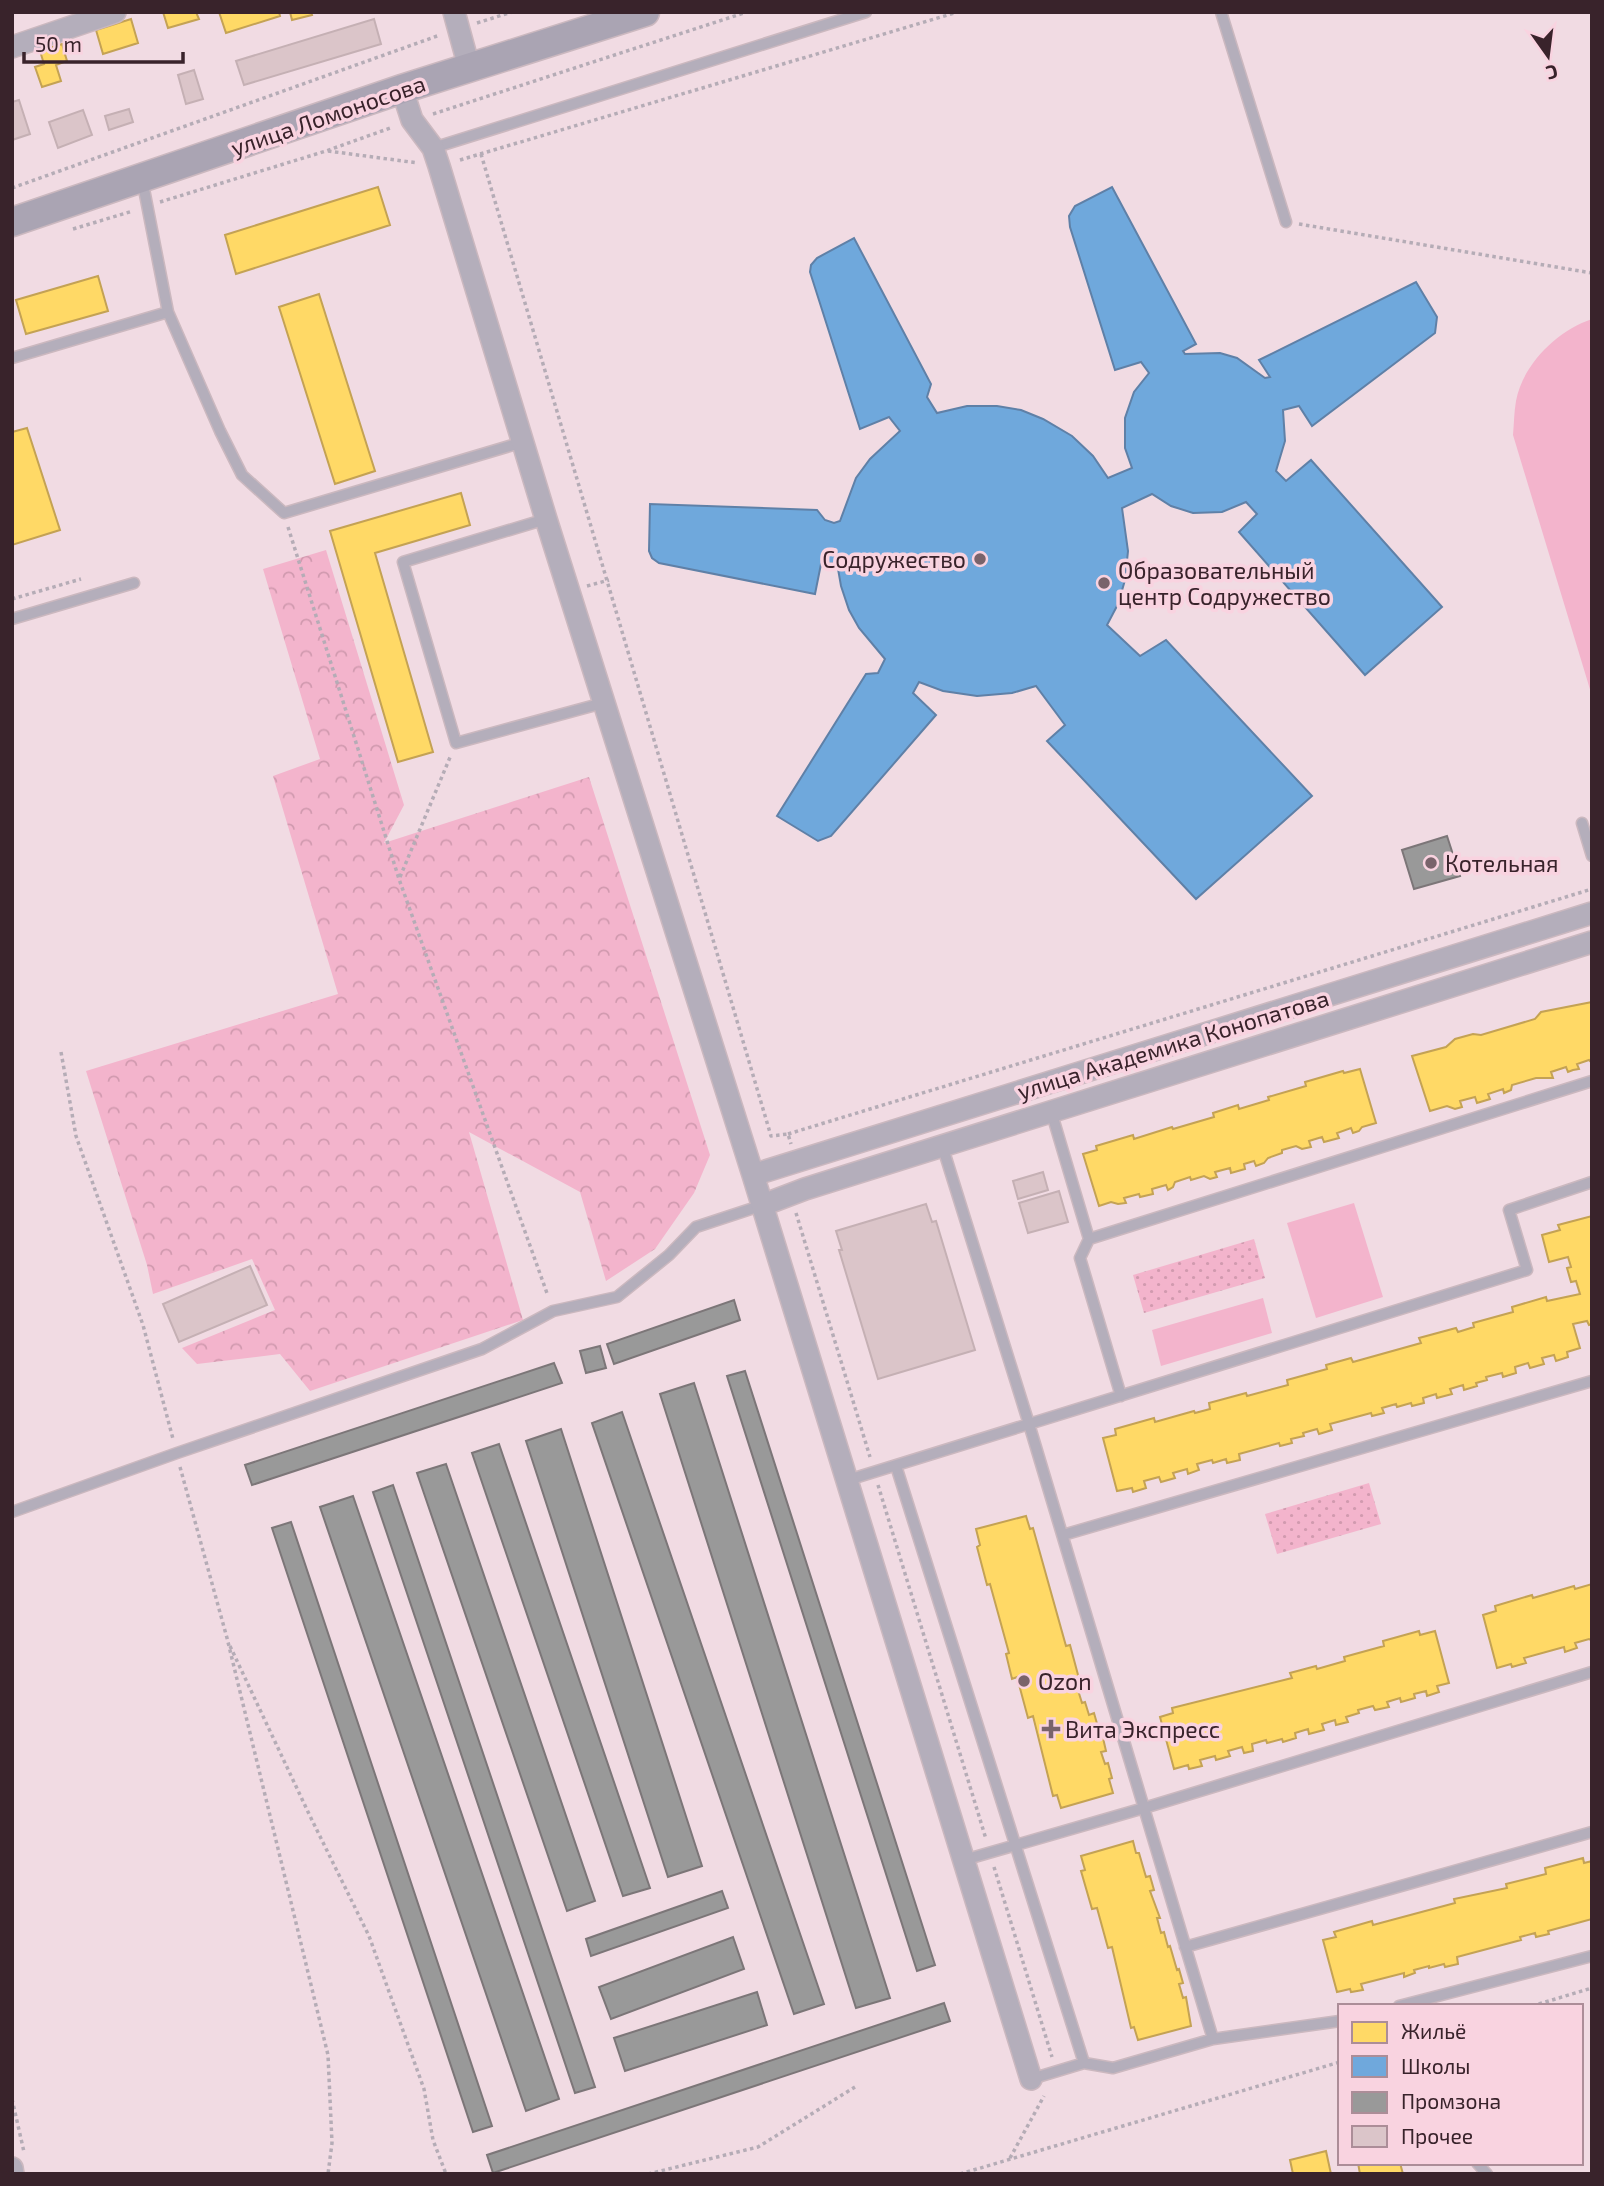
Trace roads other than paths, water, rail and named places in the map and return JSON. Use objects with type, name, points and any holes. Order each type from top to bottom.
[{"type":"main road","name":"улица Ломоносова","points":[[12,222],[145,193],[402,89],[645,12]]},
{"type":"street","points":[[12,47],[115,12]]},
{"type":"street","points":[[456,20],[469,67]]},
{"type":"street","points":[[402,89],[412,120],[436,157],[603,703],[763,1205],[1031,2080]]},
{"type":"street","name":"улица Академика Конопатова","points":[[753,1175],[1592,913]]},
{"type":"street","name":"улица Академика Конопатова","points":[[763,1205],[942,1145],[1592,942]]},
{"type":"street","points":[[13,2174],[18,2160]]},
{"type":"lane","points":[[436,157],[866,12]]},
{"type":"lane","points":[[1222,12],[1286,222]]},
{"type":"lane","points":[[145,193],[168,312],[242,475],[284,513],[523,442]]},
{"type":"lane","points":[[12,358],[168,312]]},
{"type":"lane","points":[[546,519],[403,562],[456,743],[603,703]]},
{"type":"lane","points":[[12,619],[134,583]]},
{"type":"lane","points":[[1582,824],[1592,856]]},
{"type":"lane","points":[[1088,1239],[1592,1081]]},
{"type":"lane","points":[[1051,1111],[1088,1239],[1080,1258],[1121,1396]]},
{"type":"lane","points":[[942,1145],[1030,1424],[1213,2039]]},
{"type":"lane","points":[[848,1480],[1527,1270],[1509,1210],[1592,1182]]},
{"type":"lane","points":[[12,1512],[482,1349],[553,1311],[617,1297],[669,1255],[696,1227],[763,1205]]},
{"type":"lane","points":[[1063,1535],[1592,1381]]},
{"type":"lane","points":[[897,1466],[1084,2063]]},
{"type":"lane","points":[[964,1860],[1592,1672]]},
{"type":"lane","points":[[1185,1947],[1592,1832]]},
{"type":"lane","points":[[1407,2004],[1592,1956]]},
{"type":"lane","points":[[1031,2080],[1084,2063],[1113,2068],[1213,2039],[1338,2021]]},
{"type":"place","name":"Содружество","points":[[980,559]]},
{"type":"place","name":"Образовательный центр Содружество","points":[[1104,583]]},
{"type":"place","name":"Котельная","points":[[1431,863]]},
{"type":"place","name":"Ozon","points":[[1024,1681]]},
{"type":"place","name":"Вита Экспресс","points":[[1051,1729]]}]
